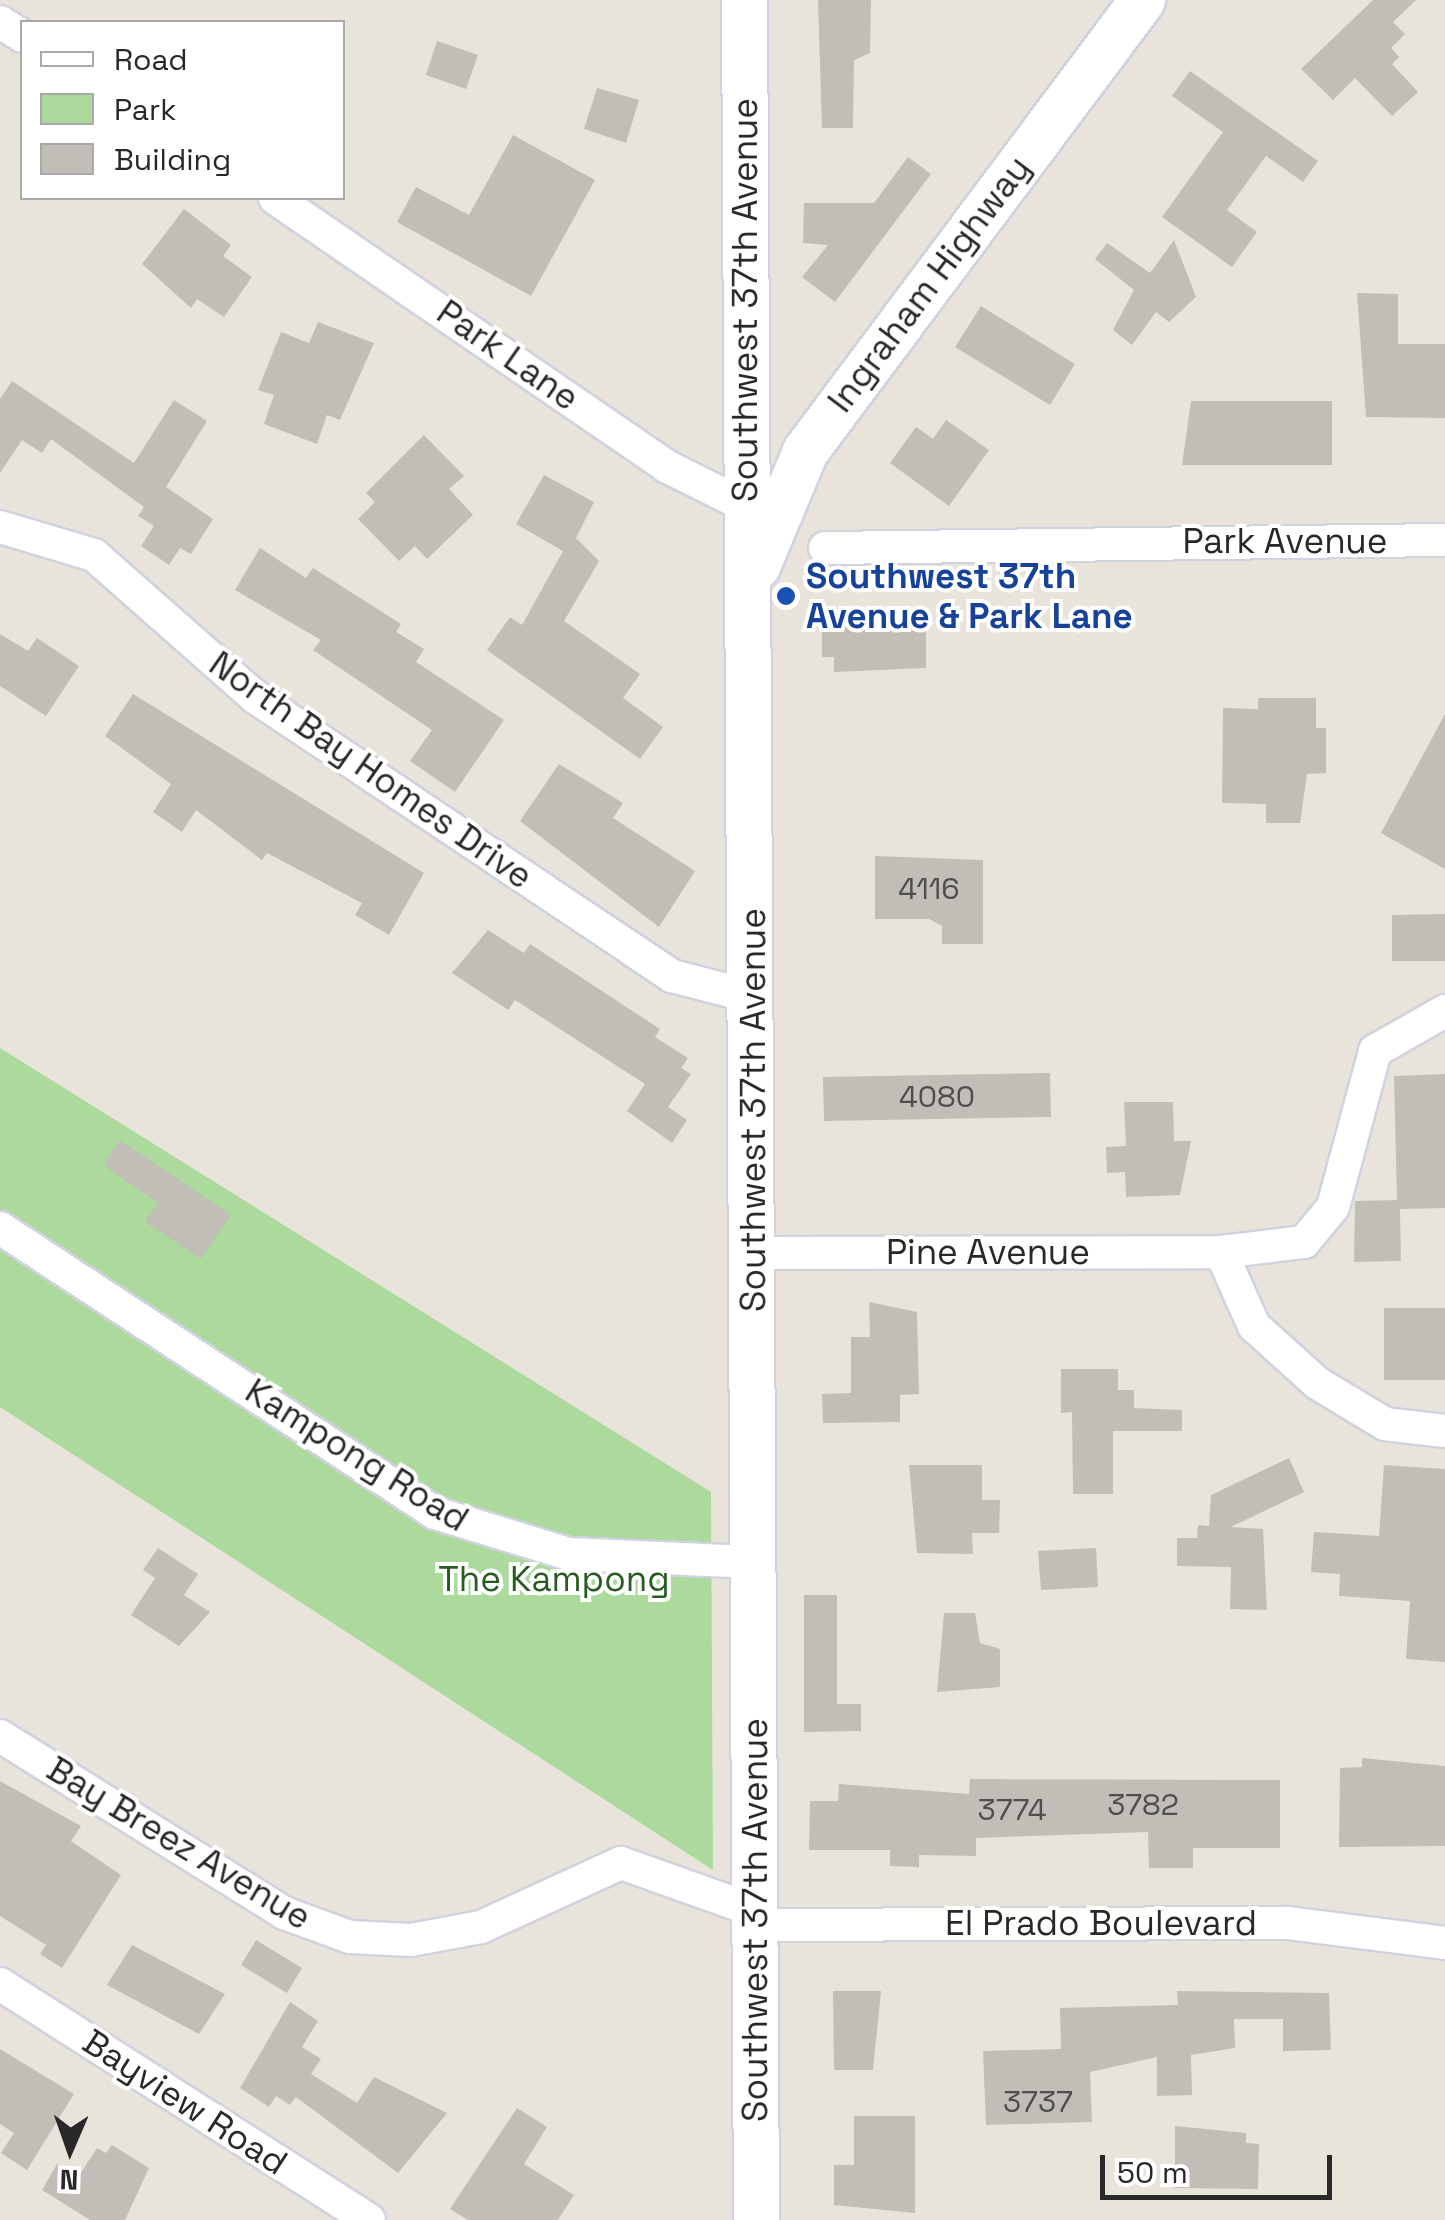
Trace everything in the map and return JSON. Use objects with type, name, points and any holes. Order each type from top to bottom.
[{"type":"main road","name":"Southwest 37th Avenue","points":[[744,0],[753,997],[756,2220]]},
{"type":"main road","name":"Ingraham Highway","points":[[750,587],[806,452],[1142,0]]},
{"type":"street","name":"Park Lane","points":[[278,200],[666,466],[746,506]]},
{"type":"street","name":"North Bay Homes Drive","points":[[0,527],[94,555],[255,697],[672,976],[753,997]]},
{"type":"street","name":"Park Avenue","points":[[826,548],[1445,540]]},
{"type":"street","name":"Pine Avenue","points":[[754,1253],[1221,1252],[1313,1236],[1339,1190],[1375,1051],[1445,1011]]},
{"type":"street","name":"Kampong Road","points":[[0,1228],[436,1513],[569,1554],[754,1562]]},
{"type":"street","points":[[1221,1252],[1254,1326],[1317,1383],[1385,1424],[1445,1431]]},
{"type":"street","name":"Bay Breez Avenue","points":[[0,1736],[284,1912],[350,1938],[411,1940],[481,1926],[622,1862],[756,1918]]},
{"type":"street","name":"El Prado Boulevard","points":[[756,1918],[1287,1923],[1445,1942]]},
{"type":"street","name":"Bayview Road","points":[[0,1984],[370,2220]]},
{"type":"green space","name":"The Kampong","points":[[0,1048],[711,1492],[713,1870],[0,1407]]},
{"type":"building","points":[[818,0],[871,0],[870,53],[854,60],[853,128],[822,128]]},
{"type":"building","points":[[1373,0],[1416,0],[1393,22],[1405,34],[1391,48],[1399,57],[1392,64],[1418,92],[1392,116],[1355,78],[1333,100],[1301,69]]},
{"type":"building","points":[[437,41],[478,55],[466,89],[426,75]]},
{"type":"building","points":[[1190,71],[1318,161],[1303,182],[1266,156],[1227,210],[1257,232],[1232,267],[1162,217],[1223,132],[1172,96]]},
{"type":"building","points":[[597,88],[639,100],[626,143],[584,129]]},
{"type":"building","points":[[513,135],[595,180],[531,296],[397,222],[416,187],[469,215]]},
{"type":"building","points":[[908,157],[931,174],[835,302],[802,277],[828,245],[803,243],[804,203],[874,203]]},
{"type":"building","points":[[184,209],[231,245],[223,256],[252,277],[224,317],[197,299],[191,308],[142,264]]},
{"type":"building","points":[[1174,240],[1196,297],[1169,322],[1156,312],[1132,345],[1113,330],[1134,290],[1095,259],[1107,243],[1150,273]]},
{"type":"building","points":[[1357,293],[1398,294],[1398,344],[1445,344],[1445,418],[1366,417]]},
{"type":"building","points":[[981,306],[1075,364],[1050,405],[955,347]]},
{"type":"building","points":[[318,322],[374,343],[340,420],[327,415],[317,444],[264,424],[274,395],[258,390],[281,332],[309,343]]},
{"type":"building","points":[[12,381],[134,463],[174,400],[207,421],[166,487],[213,519],[191,554],[180,548],[169,565],[141,546],[154,526],[138,516],[144,507],[51,439],[42,453],[22,440],[0,473],[0,399]]},
{"type":"building","points":[[1191,401],[1332,401],[1332,465],[1182,465]]},
{"type":"building","points":[[946,420],[989,450],[949,506],[890,463],[916,427],[933,439]]},
{"type":"building","points":[[424,435],[464,476],[449,489],[473,515],[427,559],[415,546],[399,561],[358,519],[375,502],[366,493]]},
{"type":"building","points":[[544,475],[594,502],[576,538],[599,561],[564,621],[640,674],[623,698],[663,727],[640,759],[487,650],[510,617],[522,625],[563,551],[516,524]]},
{"type":"building","points":[[260,548],[306,578],[313,568],[401,624],[396,632],[424,649],[416,662],[504,720],[455,792],[410,761],[432,730],[313,650],[321,640],[235,590]]},
{"type":"building","points":[[833,619],[926,622],[926,668],[834,672],[834,657],[822,657],[822,630],[833,631]]},
{"type":"building","points":[[0,634],[28,651],[37,638],[79,666],[46,716],[0,686]]},
{"type":"building","points":[[133,694],[424,873],[389,935],[355,915],[362,903],[267,853],[262,860],[196,810],[182,832],[153,812],[171,784],[105,736]]},
{"type":"building","points":[[1258,698],[1316,698],[1316,728],[1326,728],[1326,773],[1307,774],[1300,823],[1266,823],[1266,804],[1222,803],[1223,708],[1258,709]]},
{"type":"building","points":[[1445,714],[1445,869],[1381,833]]},
{"type":"building","points":[[559,764],[623,803],[613,818],[695,871],[659,927],[520,821]]},
{"type":"building","points":[[875,856],[983,860],[983,944],[942,944],[942,926],[929,919],[875,919]]},
{"type":"building","points":[[1445,914],[1445,961],[1392,961],[1392,915]]},
{"type":"building","points":[[488,930],[524,953],[530,944],[660,1029],[655,1037],[688,1058],[681,1068],[691,1074],[668,1107],[687,1120],[672,1143],[627,1111],[645,1084],[515,1000],[508,1010],[452,973]]},
{"type":"building","points":[[1050,1073],[1051,1117],[824,1121],[823,1077]]},
{"type":"building","points":[[1445,1074],[1445,1208],[1400,1209],[1401,1261],[1354,1262],[1355,1201],[1397,1200],[1394,1076]]},
{"type":"building","points":[[1124,1102],[1173,1102],[1174,1141],[1191,1141],[1180,1195],[1126,1197],[1125,1172],[1107,1173],[1106,1147],[1126,1146]]},
{"type":"building","points":[[120,1140],[231,1215],[201,1259],[145,1222],[158,1203],[103,1165]]},
{"type":"building","points":[[869,1302],[917,1312],[919,1394],[900,1395],[900,1422],[823,1423],[822,1394],[851,1393],[851,1337],[870,1337]]},
{"type":"building","points":[[1384,1308],[1445,1308],[1445,1380],[1384,1380]]},
{"type":"building","points":[[1061,1369],[1118,1369],[1118,1390],[1134,1390],[1134,1408],[1182,1410],[1182,1431],[1113,1431],[1113,1494],[1073,1494],[1072,1412],[1061,1413]]},
{"type":"building","points":[[1289,1458],[1304,1492],[1231,1527],[1263,1529],[1267,1610],[1230,1609],[1231,1567],[1177,1566],[1177,1538],[1197,1538],[1198,1525],[1209,1526],[1211,1495]]},
{"type":"building","points":[[909,1465],[982,1465],[982,1500],[1000,1500],[999,1533],[972,1533],[973,1554],[917,1553]]},
{"type":"building","points":[[1384,1465],[1445,1469],[1445,1662],[1406,1659],[1410,1601],[1339,1596],[1340,1574],[1311,1572],[1314,1532],[1379,1536]]},
{"type":"building","points":[[158,1548],[198,1574],[184,1595],[210,1612],[179,1646],[131,1615],[155,1578],[143,1570]]},
{"type":"building","points":[[1096,1548],[1098,1587],[1041,1590],[1038,1551]]},
{"type":"building","points":[[804,1595],[837,1595],[837,1704],[861,1704],[861,1731],[804,1732]]},
{"type":"building","points":[[944,1613],[975,1613],[980,1643],[1000,1649],[1000,1687],[937,1692]]},
{"type":"building","points":[[1362,1758],[1445,1766],[1445,1846],[1339,1847],[1340,1768],[1362,1767]]},
{"type":"building","points":[[970,1779],[1280,1780],[1280,1848],[1193,1848],[1193,1868],[1149,1868],[1148,1832],[976,1838],[976,1856],[919,1855],[919,1867],[890,1866],[890,1850],[809,1850],[810,1801],[838,1801],[839,1784],[969,1794]]},
{"type":"building","points":[[0,1781],[81,1826],[71,1841],[121,1875],[62,1968],[40,1954],[46,1945],[0,1916]]},
{"type":"building","points":[[256,1940],[302,1968],[287,1993],[241,1965]]},
{"type":"building","points":[[132,1945],[225,1994],[199,2034],[107,1985]]},
{"type":"building","points":[[833,1991],[881,1991],[873,2070],[834,2070]]},
{"type":"building","points":[[1177,1991],[1329,1993],[1331,2050],[1283,2051],[1283,2019],[1234,2019],[1235,2048],[1191,2055],[1192,2095],[1157,2096],[1157,2057],[1090,2072],[1092,2122],[986,2125],[983,2051],[1061,2049],[1060,2008],[1178,2005]]},
{"type":"building","points":[[290,2002],[318,2021],[302,2047],[321,2059],[311,2074],[357,2103],[374,2077],[447,2113],[398,2173],[296,2097],[290,2105],[276,2096],[269,2107],[240,2088]]},
{"type":"building","points":[[0,2049],[74,2094],[27,2170],[1,2153],[14,2133],[0,2124]]},
{"type":"building","points":[[517,2108],[547,2127],[524,2164],[574,2195],[558,2220],[468,2220],[450,2209]]},
{"type":"building","points":[[854,2116],[915,2116],[915,2213],[834,2205],[834,2165],[854,2165]]},
{"type":"building","points":[[1175,2126],[1246,2133],[1246,2143],[1259,2144],[1258,2189],[1175,2188]]},
{"type":"building","points":[[112,2145],[149,2168],[125,2220],[90,2220],[42,2190],[57,2164],[78,2177],[97,2148],[106,2153]]},
{"type":"place","name":"Southwest 37th Avenue & Park Lane","points":[[786,596]]}]
